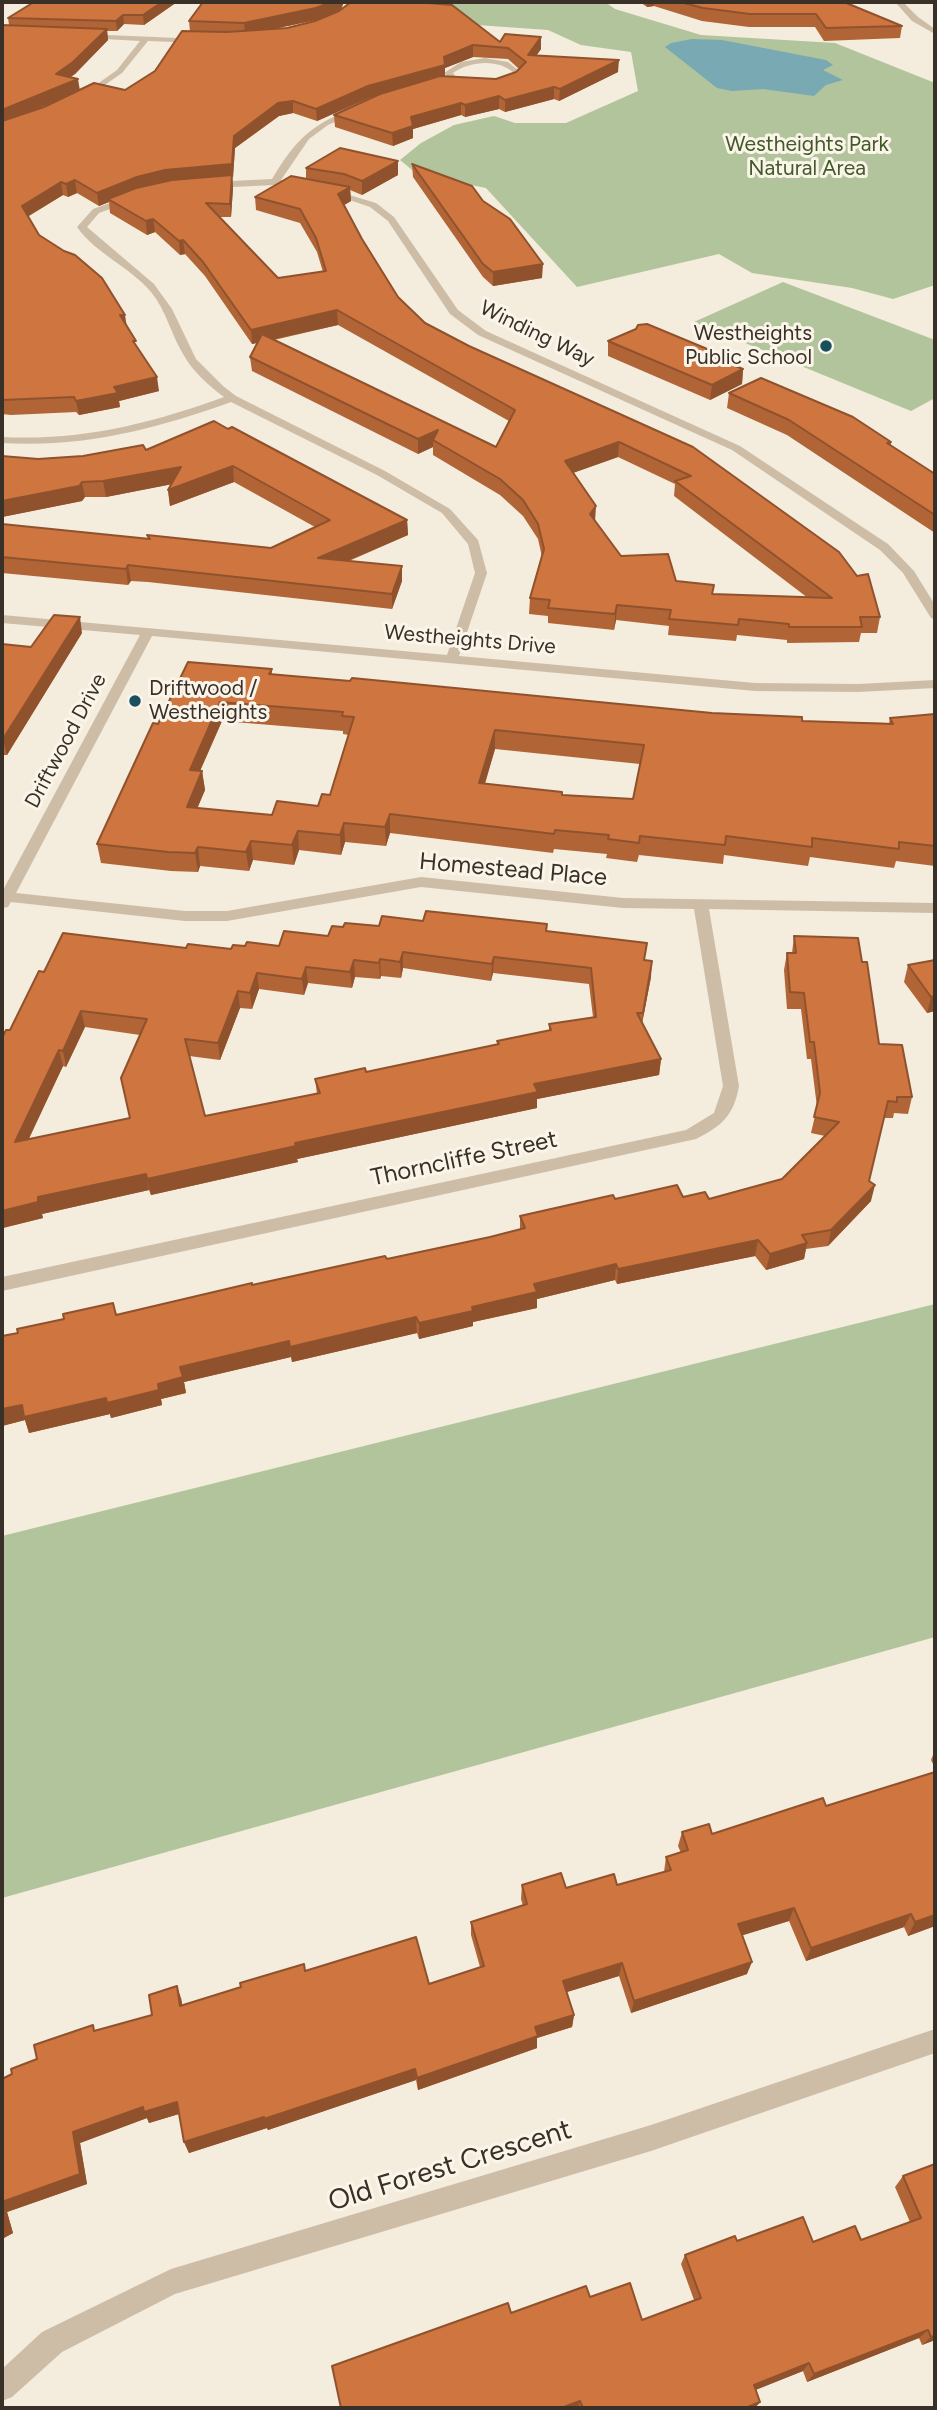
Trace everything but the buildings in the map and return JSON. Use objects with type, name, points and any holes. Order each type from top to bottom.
[{"type":"street","points":[[899,2],[915,19],[935,32]]},
{"type":"street","points":[[76,35],[215,41]]},
{"type":"street","points":[[80,100],[110,82],[127,65],[145,38]]},
{"type":"street","points":[[442,84],[460,83],[448,73],[454,67],[470,62],[506,64],[516,69],[519,74],[511,82],[494,85]]},
{"type":"street","points":[[275,182],[293,149],[315,128],[366,107]]},
{"type":"street","name":"Winding Way","points":[[200,186],[275,182],[327,190],[373,205],[391,219],[454,312],[468,324],[482,333],[736,448],[884,547],[908,571],[935,615]]},
{"type":"street","points":[[138,196],[93,212],[85,219],[82,227],[86,235],[121,258],[152,286],[172,318],[188,355],[210,383],[232,398],[381,473],[446,511],[474,543],[481,573],[452,659]]},
{"type":"street","points":[[2,440],[68,443],[110,437],[150,427],[232,398]]},
{"type":"street","name":"Westheights Drive","points":[[2,619],[755,687],[858,688],[935,684]]},
{"type":"street","name":"Driftwood Drive","points":[[5,902],[148,632]]},
{"type":"street","name":"Homestead Place","points":[[5,902],[185,916],[227,916],[421,882],[622,903],[935,908]]},
{"type":"street","name":"Thorncliffe Street","points":[[2,1284],[690,1135],[712,1124],[727,1109],[732,1086],[701,905]]},
{"type":"street","name":"Old Forest Crescent","points":[[2,2387],[52,2342],[171,2282],[651,2138],[935,2041]]},
{"type":"green space","name":"Westheights Park Natural Area","points":[[452,2],[605,2],[615,9],[701,35],[835,43],[935,83],[935,285],[893,299],[852,288],[752,273],[719,254],[577,287],[486,188],[417,174],[400,160],[421,143],[454,125],[494,116],[515,123],[566,123],[638,91],[631,52],[581,45],[548,30],[449,23]]},
{"type":"green space","points":[[783,282],[935,340],[935,398],[911,411],[694,322]]},
{"type":"green space","points":[[935,1304],[935,1637],[2,1898],[2,1536]]},
{"type":"water","points":[[692,39],[722,40],[826,60],[833,65],[823,70],[843,80],[826,85],[814,96],[763,89],[732,91],[717,88],[665,47],[671,43]]},
{"type":"place","name":"Westheights Public School","points":[[826,346]]},
{"type":"place","name":"Driftwood / Westheights","points":[[135,701]]}]
